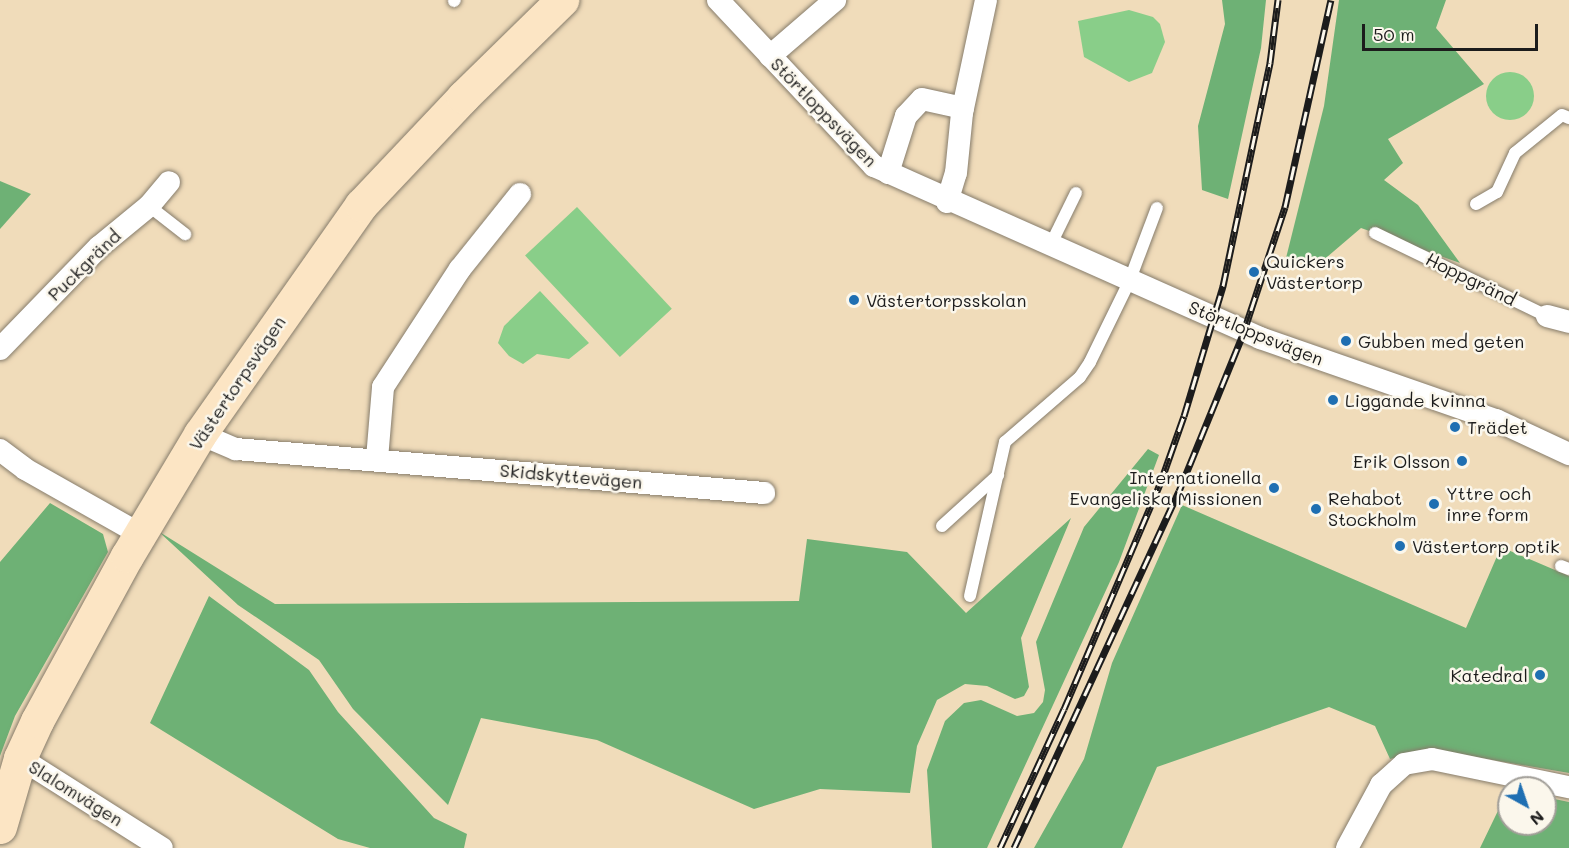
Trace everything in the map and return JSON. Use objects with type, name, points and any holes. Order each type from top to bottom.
[{"type":"street","name":"Västertorpsvägen","points":[[0,826],[20,758],[140,534],[200,434],[361,206],[448,113],[562,0]]},
{"type":"street","name":"Störtloppsvägen","points":[[718,0],[874,166],[947,202],[1295,352],[1496,420],[1569,454]]},
{"type":"street","points":[[770,56],[835,0]]},
{"type":"street","points":[[947,202],[956,173],[963,108],[986,0]]},
{"type":"street","points":[[888,173],[906,116],[922,99],[963,108]]},
{"type":"street","name":"Puckgränd","points":[[0,349],[99,248],[149,206],[169,182]]},
{"type":"street","points":[[377,459],[383,387],[460,269],[520,194]]},
{"type":"street","name":"Hoppgränd","points":[[1547,316],[1569,322]]},
{"type":"street","name":"Skidskyttevägen","points":[[200,434],[236,449],[764,493]]},
{"type":"street","points":[[0,450],[25,469],[140,534]]},
{"type":"street","name":"Slalomvägen","points":[[20,758],[162,848]]},
{"type":"street","points":[[1347,848],[1381,785],[1404,764],[1432,759],[1569,787]]},
{"type":"lane","points":[[1476,204],[1497,192],[1515,153],[1562,115],[1569,118]]},
{"type":"lane","points":[[1050,246],[1076,193]]},
{"type":"lane","points":[[149,206],[185,234]]},
{"type":"lane","points":[[970,596],[1005,442],[1080,376],[1129,282],[1157,208]]},
{"type":"lane","name":"Hoppgränd","points":[[1375,233],[1547,316]]},
{"type":"lane","points":[[942,526],[999,474]]},
{"type":"green space","points":[[1222,0],[1266,0],[1261,48],[1228,199],[1202,190],[1198,126],[1225,24]]},
{"type":"green space","points":[[1339,0],[1446,0],[1436,28],[1484,84],[1388,139],[1403,163],[1384,180],[1418,205],[1460,263],[1361,228],[1320,263],[1285,262],[1324,106]]},
{"type":"green space","points":[[1129,10],[1153,17],[1160,24],[1165,42],[1152,73],[1129,82],[1084,57],[1078,21]]},
{"type":"green space","points":[[1510,72],[1527,79],[1534,96],[1527,113],[1510,120],[1493,113],[1486,96],[1493,79]]},
{"type":"green space","points":[[0,181],[31,194],[0,229]]},
{"type":"green space","points":[[577,207],[672,309],[620,357],[525,255]]},
{"type":"green space","points":[[540,291],[589,343],[569,359],[537,354],[523,364],[509,356],[498,343],[504,326]]},
{"type":"green space","points":[[1148,449],[1159,455],[1119,562],[987,848],[932,848],[927,770],[945,721],[964,703],[981,700],[1017,716],[1034,713],[1043,702],[1045,690],[1036,642],[1084,527]]},
{"type":"green space","points":[[50,503],[103,534],[108,552],[15,716],[0,756],[0,562]]},
{"type":"green space","points":[[1182,505],[1466,628],[1501,547],[1569,576],[1569,773],[1428,749],[1390,759],[1375,726],[1329,707],[1157,767],[1122,848],[1034,848],[1084,759],[1112,663]]},
{"type":"green space","points":[[1071,518],[1021,638],[1029,687],[1024,696],[1015,699],[987,686],[965,684],[937,700],[917,746],[910,793],[820,789],[754,809],[597,740],[481,718],[448,805],[353,709],[319,660],[238,605],[158,531],[275,604],[799,601],[807,539],[907,552],[966,613]]},
{"type":"green space","points":[[209,596],[309,670],[338,712],[434,818],[467,834],[464,848],[370,848],[338,839],[150,723]]},
{"type":"green space","points":[[1557,800],[1569,802],[1569,848],[1480,848],[1497,813],[1497,836],[1557,836]]},
{"type":"railway","points":[[1000,848],[1064,709],[1160,484],[1184,416],[1223,286],[1270,63],[1278,0]]},
{"type":"railway","points":[[1014,848],[1179,491],[1242,337],[1285,207],[1331,0]]},
{"type":"place","name":"Quickers Västertorp","points":[[1254,272]]},
{"type":"place","name":"Västertorpsskolan","points":[[854,300]]},
{"type":"place","name":"Gubben med geten","points":[[1346,341]]},
{"type":"place","name":"Liggande kvinna","points":[[1333,400]]},
{"type":"place","name":"Trädet","points":[[1455,427]]},
{"type":"place","name":"Erik Olsson","points":[[1462,461]]},
{"type":"place","name":"Internationella Evangeliska Missionen","points":[[1274,488]]},
{"type":"place","name":"Yttre och inre form","points":[[1434,504]]},
{"type":"place","name":"Rehabot Stockholm","points":[[1316,509]]},
{"type":"place","name":"Västertorp optik","points":[[1400,546]]},
{"type":"place","name":"Katedral","points":[[1540,675]]}]
